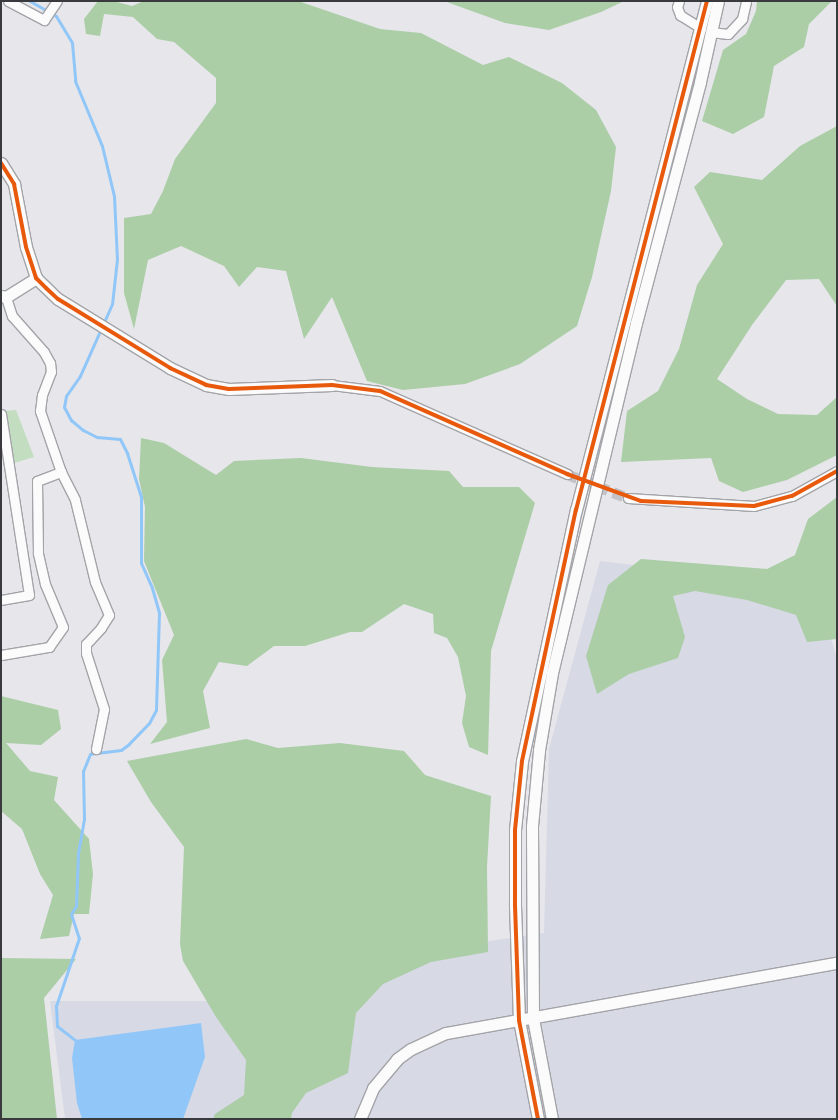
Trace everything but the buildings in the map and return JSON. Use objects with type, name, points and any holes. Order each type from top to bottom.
[{"type":"street","points":[[8,1],[44,20],[57,1]]},
{"type":"street","points":[[679,1],[677,7],[680,15],[706,30],[728,34],[742,19],[746,1]]},
{"type":"street","points":[[552,1119],[533,1018],[533,792],[552,673],[706,30],[707,1]]},
{"type":"street","points":[[538,1119],[519,1020],[515,830],[522,761],[578,502],[619,335],[706,30],[718,1]]},
{"type":"street","points":[[1,164],[14,184],[26,247],[36,278],[58,300],[170,368],[206,385],[228,389],[332,385],[380,391],[567,474]]},
{"type":"street","points":[[36,278],[3,296],[12,316],[44,352],[50,363],[51,372],[42,395],[40,411],[61,472],[75,500],[95,582],[109,615],[101,628],[86,644],[86,653],[104,709],[96,749]]},
{"type":"street","points":[[1,414],[29,595],[1,600]]},
{"type":"street","points":[[628,498],[641,501],[754,506],[792,496],[837,471]]},
{"type":"street","points":[[1,655],[49,647],[63,627],[40,566],[37,481],[61,472]]},
{"type":"street","points":[[360,1119],[373,1088],[384,1073],[411,1048],[446,1033],[837,963]]},
{"type":"shaded area","points":[[600,561],[815,586],[837,658],[837,1119],[65,1119],[50,1001],[316,1001],[426,950],[544,933],[549,749]]},
{"type":"green space","points":[[98,1],[113,1],[132,6],[144,1],[298,1],[380,29],[421,33],[483,65],[509,57],[562,83],[596,110],[616,147],[611,191],[592,277],[577,326],[520,364],[465,384],[403,390],[367,381],[332,297],[304,339],[286,271],[257,267],[239,287],[224,266],[181,246],[148,260],[134,329],[124,293],[124,218],[151,214],[163,191],[175,159],[216,103],[216,78],[174,42],[157,39],[133,17],[104,14],[100,36],[86,34],[84,19]]},
{"type":"green space","points":[[444,1],[624,1],[601,12],[549,30],[505,23]]},
{"type":"green space","points":[[757,1],[832,1],[809,24],[804,47],[774,66],[764,117],[733,134],[702,121],[723,50],[746,34],[756,11]]},
{"type":"green space","points":[[837,126],[837,306],[819,279],[786,280],[752,325],[717,379],[747,399],[778,414],[817,415],[837,397],[837,455],[787,480],[743,492],[719,481],[711,458],[621,462],[627,411],[658,391],[679,349],[697,285],[723,244],[694,187],[710,172],[762,180],[800,146]]},
{"type":"green space","points":[[16,410],[34,457],[14,463],[5,411]]},
{"type":"green space","points":[[141,438],[164,443],[216,475],[234,461],[301,458],[372,467],[449,471],[463,487],[519,487],[535,503],[491,651],[488,755],[469,747],[462,723],[466,696],[458,657],[447,638],[434,633],[433,614],[404,604],[362,632],[350,632],[305,646],[274,646],[247,666],[219,662],[203,691],[210,728],[150,744],[167,722],[162,660],[174,635],[144,561],[145,507],[139,479]]},
{"type":"green space","points":[[837,497],[837,639],[807,642],[796,615],[747,600],[695,591],[673,596],[685,637],[678,658],[629,674],[597,694],[586,656],[608,585],[641,559],[767,569],[795,555],[808,519]]},
{"type":"green space","points":[[1,696],[58,710],[61,729],[41,745],[6,743],[30,771],[58,777],[54,800],[89,839],[93,874],[89,914],[74,914],[69,936],[40,939],[53,895],[40,874],[22,829],[1,811]]},
{"type":"green space","points":[[246,739],[278,748],[340,743],[404,751],[425,775],[491,796],[487,867],[488,952],[431,962],[383,984],[356,1013],[348,1073],[306,1093],[292,1113],[291,1119],[213,1119],[215,1114],[244,1095],[246,1060],[216,1017],[183,961],[180,944],[184,847],[151,802],[127,761]]},
{"type":"green space","points":[[1,958],[76,959],[44,998],[57,1119],[1,1119]]},
{"type":"water","points":[[201,1023],[205,1057],[183,1119],[82,1119],[77,1103],[72,1058],[75,1040]]},
{"type":"waterway","points":[[30,1],[56,16],[72,43],[75,81],[102,146],[114,196],[117,259],[112,304],[80,376],[66,396],[64,407],[71,420],[83,430],[97,437],[120,439],[127,453],[141,497],[141,563],[152,588],[159,613],[156,710],[149,723],[129,744],[121,750],[90,754],[83,771],[84,819],[78,854],[76,906],[71,914],[79,938],[56,1006],[57,1026],[75,1040]]},
{"type":"tunnel","points":[[567,474],[628,498]]},
{"type":"cycle path","points":[[538,1119],[519,1020],[515,903],[515,830],[522,761],[576,510],[707,1]]},
{"type":"cycle path","points":[[1,163],[14,184],[26,247],[36,278],[58,299],[170,368],[206,385],[229,389],[332,385],[380,391],[567,474],[641,501],[754,506],[792,496],[837,471]]}]
